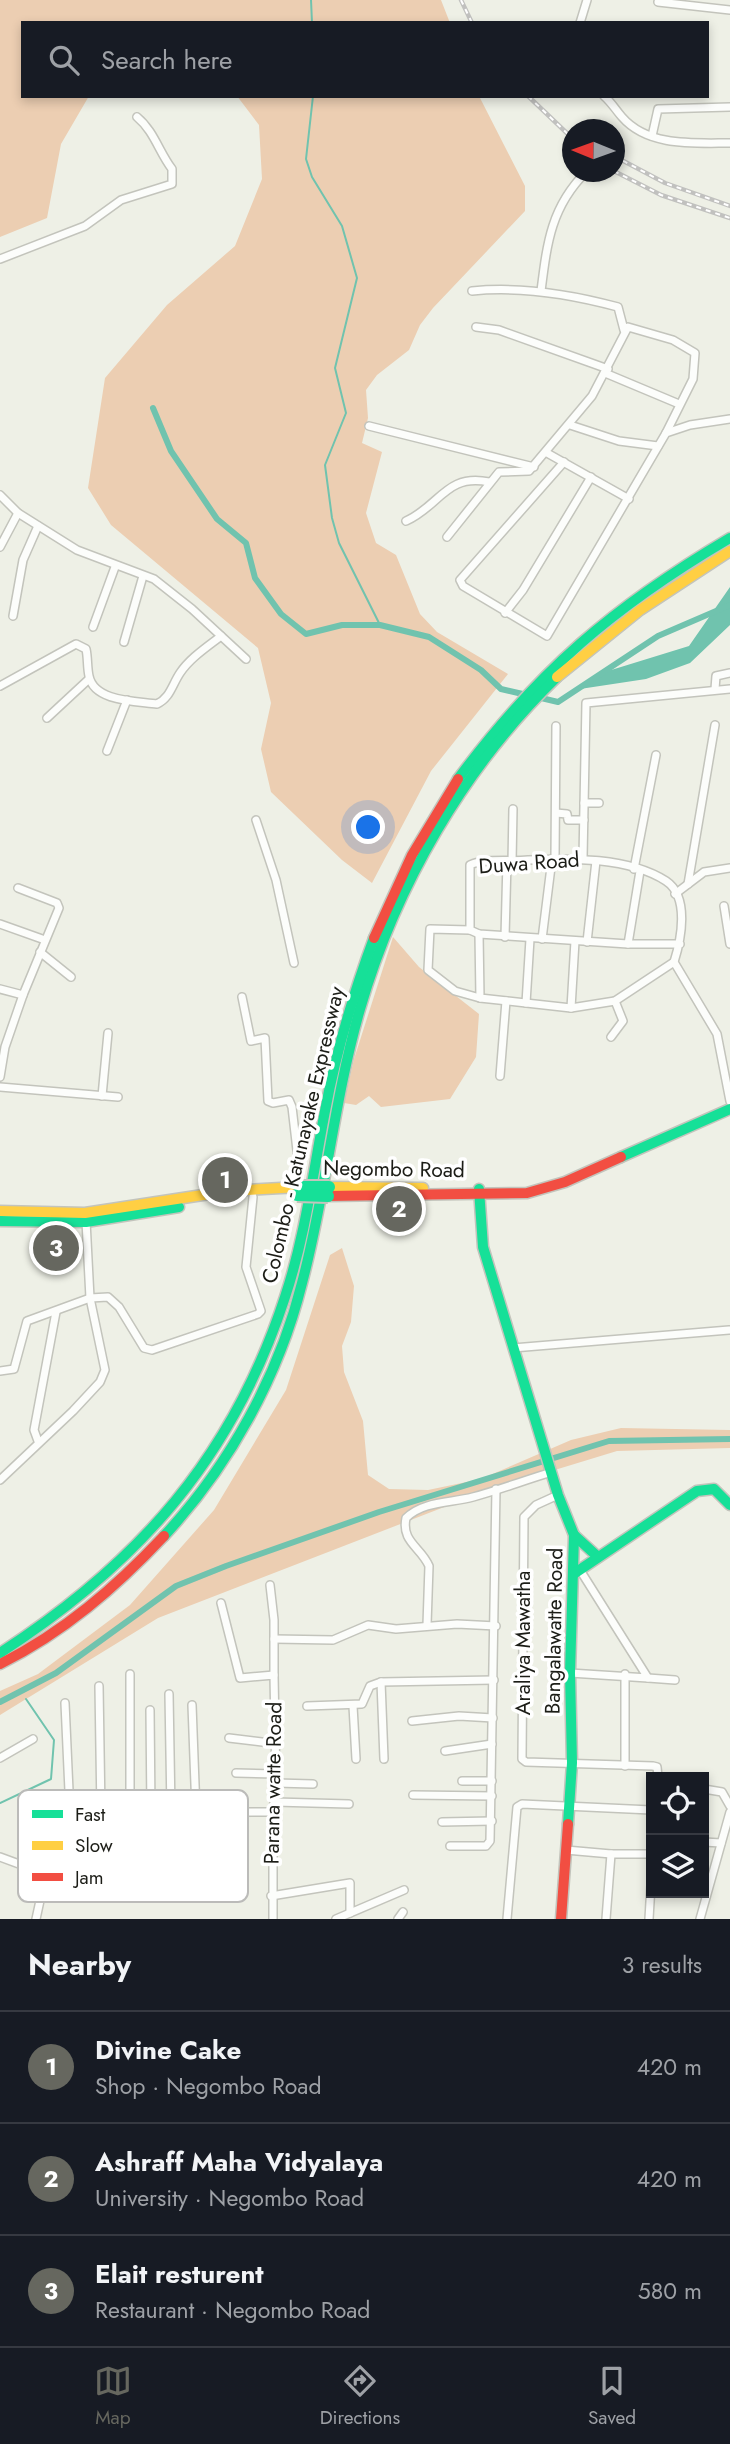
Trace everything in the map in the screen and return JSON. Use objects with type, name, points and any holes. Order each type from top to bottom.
[{"type":"main road","name":"Colombo - Katunayake Expressway","points":[[0,1653],[43,1627],[110,1573],[147,1538],[180,1499],[237,1416],[275,1331],[286,1296],[352,996],[378,925],[424,833],[491,732],[546,671],[608,616],[662,576],[730,538]]},
{"type":"main road","name":"Colombo - Katunayake Expressway","points":[[0,1664],[51,1636],[124,1577],[186,1510],[214,1474],[264,1388],[299,1296],[346,1062],[378,953],[395,914],[453,806],[502,739],[554,681],[613,629],[730,551]]},
{"type":"main road","name":"Negombo Road","points":[[479,1193],[526,1186],[563,1175],[730,1101]]},
{"type":"main road","name":"Negombo Road","points":[[0,1221],[85,1218],[298,1191],[527,1193],[565,1182],[730,1109]]},
{"type":"main road","name":"Negombo Road","points":[[0,1211],[85,1218],[229,1191],[283,1187],[298,1191]]},
{"type":"main road","name":"Bangalawatte Road","points":[[479,1193],[483,1247],[558,1495],[574,1535],[577,1572],[570,1673],[572,1763],[561,1919]]},
{"type":"main road","points":[[577,1572],[697,1490],[714,1489],[730,1504]]},
{"type":"main road","points":[[574,1535],[598,1557]]},
{"type":"main road","points":[[0,1674],[43,1647],[51,1636]]},
{"type":"street","points":[[581,21],[587,0]]},
{"type":"street","points":[[704,9],[705,0]]},
{"type":"street","points":[[658,2],[730,10]]},
{"type":"street","points":[[606,98],[614,104],[622,118],[652,136],[680,143],[730,143]]},
{"type":"street","points":[[652,136],[658,109],[730,107]]},
{"type":"street","points":[[0,259],[85,226],[121,200],[172,184],[172,169],[161,155],[149,127],[137,117]]},
{"type":"street","points":[[541,291],[554,221],[567,191],[576,182]]},
{"type":"street","points":[[472,291],[502,288],[541,291],[618,307],[625,330]]},
{"type":"street","points":[[476,327],[499,330],[607,371],[679,404]]},
{"type":"street","points":[[447,537],[489,482],[503,469],[529,471],[547,453],[607,371],[628,327],[673,340],[695,352],[692,379],[666,433],[547,636],[505,614],[463,586],[460,580],[565,462]]},
{"type":"street","points":[[666,433],[690,425],[730,419]]},
{"type":"street","points":[[570,425],[619,441],[658,446]]},
{"type":"street","points":[[369,426],[451,449],[507,457],[534,467]]},
{"type":"street","points":[[547,453],[629,499]]},
{"type":"street","points":[[505,614],[523,590],[591,477]]},
{"type":"street","points":[[406,521],[418,516],[453,484],[477,480],[489,482]]},
{"type":"street","points":[[0,495],[18,513],[77,551],[154,579],[192,608],[246,659]]},
{"type":"street","points":[[0,547],[18,513]]},
{"type":"street","points":[[13,616],[23,560],[37,526]]},
{"type":"street","points":[[93,627],[116,567]]},
{"type":"street","points":[[124,642],[144,576]]},
{"type":"street","points":[[0,686],[76,645],[86,649],[89,679],[98,691],[127,700],[160,703],[180,673],[221,636]]},
{"type":"street","points":[[716,689],[716,676],[730,673]]},
{"type":"street","points":[[47,719],[89,679]]},
{"type":"street","points":[[583,858],[586,703],[730,689]]},
{"type":"street","points":[[107,751],[127,700]]},
{"type":"street","points":[[688,884],[715,725]]},
{"type":"street","points":[[542,939],[554,859],[556,726]]},
{"type":"street","points":[[628,944],[656,755]]},
{"type":"street","points":[[584,803],[599,803]]},
{"type":"street","points":[[505,937],[513,808]]},
{"type":"street","points":[[556,813],[567,814],[568,820],[584,820]]},
{"type":"street","points":[[256,820],[276,880],[293,963]]},
{"type":"street","name":"Duwa Road","points":[[470,930],[470,865],[583,858],[637,870],[667,882],[675,894]]},
{"type":"street","points":[[587,942],[596,861]]},
{"type":"street","points":[[680,944],[530,939],[479,934],[470,930],[430,929],[428,970],[455,991],[480,998],[571,1008],[615,1001],[674,962],[680,944],[681,914],[675,894],[704,872],[730,868]]},
{"type":"street","points":[[0,1077],[5,1047],[59,905],[18,888]]},
{"type":"street","points":[[724,906],[730,944]]},
{"type":"street","points":[[0,925],[45,940]]},
{"type":"street","points":[[479,934],[480,998]]},
{"type":"street","points":[[526,1003],[530,939]]},
{"type":"street","points":[[571,1008],[575,941]]},
{"type":"street","points":[[40,952],[71,977]]},
{"type":"street","points":[[674,962],[717,1034],[730,1101]]},
{"type":"street","points":[[0,989],[23,995]]},
{"type":"street","points":[[242,997],[251,1041],[265,1038],[268,1101],[289,1100],[292,1107],[299,1168],[283,1187]]},
{"type":"street","points":[[500,1076],[506,1001]]},
{"type":"street","points":[[611,1037],[623,1021],[615,1001]]},
{"type":"street","points":[[102,1096],[108,1033]]},
{"type":"street","points":[[0,1087],[118,1097]]},
{"type":"street","points":[[0,1371],[14,1369],[27,1321],[90,1298],[108,1297],[119,1307],[144,1348],[152,1350],[258,1314],[261,1311],[246,1267],[253,1197]]},
{"type":"street","points":[[0,1480],[38,1441],[73,1411],[100,1382],[105,1370],[90,1298],[85,1218]]},
{"type":"street","points":[[38,1441],[34,1430],[56,1312]]},
{"type":"street","points":[[513,1348],[729,1330]]},
{"type":"street","points":[[427,1625],[429,1566],[405,1533],[406,1518],[412,1511],[496,1489],[549,1463]]},
{"type":"street","points":[[450,1846],[489,1844],[492,1821],[496,1489]]},
{"type":"street","name":"Araliya Mawatha","points":[[558,1495],[536,1505],[524,1517],[523,1759],[526,1762],[572,1763]]},
{"type":"street","points":[[577,1572],[648,1678]]},
{"type":"street","points":[[270,1586],[274,1675]]},
{"type":"street","name":"Parana watte Road","points":[[221,1603],[240,1678],[274,1675],[276,1779],[272,1812],[272,1919]]},
{"type":"street","points":[[274,1639],[333,1640],[368,1625],[396,1629],[427,1625],[496,1626]]},
{"type":"street","points":[[570,1673],[625,1674],[675,1680]]},
{"type":"street","points":[[130,1674],[130,1790]]},
{"type":"street","points":[[625,1674],[625,1766]]},
{"type":"street","points":[[307,1706],[362,1704],[372,1683],[494,1680]]},
{"type":"street","points":[[381,1682],[384,1759]]},
{"type":"street","points":[[99,1686],[103,1790]]},
{"type":"street","points":[[169,1694],[171,1790]]},
{"type":"street","points":[[65,1703],[69,1790]]},
{"type":"street","points":[[192,1705],[194,1790]]},
{"type":"street","points":[[353,1706],[356,1759]]},
{"type":"street","points":[[150,1710],[150,1790]]},
{"type":"street","points":[[412,1721],[459,1716],[493,1718]]},
{"type":"street","points":[[229,1738],[270,1743]]},
{"type":"street","points":[[0,1758],[33,1739]]},
{"type":"street","points":[[444,1751],[492,1744]]},
{"type":"street","points":[[572,1763],[653,1766],[657,1768],[657,1772]]},
{"type":"street","points":[[236,1773],[313,1784]]},
{"type":"street","points":[[463,1781],[492,1781]]},
{"type":"street","points":[[709,1790],[722,1792],[730,1806]]},
{"type":"street","points":[[413,1795],[492,1796]]},
{"type":"street","points":[[275,1802],[349,1804]]},
{"type":"street","points":[[507,1919],[517,1807],[522,1804],[646,1810]]},
{"type":"street","points":[[248,1812],[272,1812]]},
{"type":"street","points":[[709,1876],[730,1812]]},
{"type":"street","points":[[442,1822],[492,1821]]},
{"type":"street","points":[[709,1842],[721,1843]]},
{"type":"street","points":[[566,1850],[646,1854]]},
{"type":"street","points":[[607,1919],[611,1854]]},
{"type":"street","points":[[0,1857],[18,1863]]},
{"type":"street","points":[[271,1896],[349,1882],[350,1913]]},
{"type":"street","points":[[336,1919],[404,1890]]},
{"type":"street","points":[[649,1919],[650,1898]]},
{"type":"street","points":[[700,1919],[704,1898]]},
{"type":"shaded area","points":[[0,0],[441,0],[449,21],[21,21],[21,98],[88,98],[61,144],[47,218],[0,237]]},
{"type":"shaded area","points":[[239,98],[480,98],[525,186],[525,211],[433,308],[420,325],[409,350],[377,375],[366,390],[368,418],[362,443],[382,452],[366,513],[376,543],[396,555],[420,614],[437,632],[508,674],[431,771],[372,883],[342,860],[271,792],[261,749],[271,703],[258,648],[111,525],[88,488],[105,378],[167,305],[235,246],[262,179],[259,125]]},
{"type":"shaded area","points":[[730,587],[730,625],[690,663],[646,679],[580,689],[595,675],[689,646]]},
{"type":"shaded area","points":[[393,937],[419,967],[479,1014],[476,1057],[450,1099],[381,1107],[369,1096],[356,1105],[344,1103],[354,1059]]},
{"type":"shaded area","points":[[342,1248],[354,1286],[351,1322],[342,1346],[344,1372],[363,1421],[368,1475],[389,1489],[428,1490],[481,1479],[571,1440],[621,1428],[730,1430],[730,1448],[617,1451],[483,1492],[158,1618],[0,1715],[0,1691],[38,1674],[130,1605],[214,1510],[286,1390],[330,1255]]},
{"type":"waterway","points":[[311,0],[312,21]]},
{"type":"waterway","points":[[313,98],[306,159],[312,177],[342,226],[357,278],[335,368],[346,413],[325,465],[332,518],[339,543],[380,625]]},
{"type":"waterway","points":[[153,408],[171,451],[217,519],[246,543],[255,578],[281,614],[306,634],[342,625],[380,625],[429,637],[481,670],[501,689],[527,695]]},
{"type":"waterway","points":[[537,697],[558,702],[658,636],[730,605]]},
{"type":"waterway","points":[[0,1702],[56,1673],[176,1586],[226,1566],[379,1512],[609,1441],[730,1439]]},
{"type":"waterway","points":[[26,1699],[54,1740],[51,1779],[28,1790]]},
{"type":"waterway","points":[[0,1803],[18,1795]]},
{"type":"railway","points":[[461,0],[471,21]]},
{"type":"railway","points":[[530,98],[562,128]]},
{"type":"railway","points":[[625,162],[665,183],[730,206]]},
{"type":"railway","points":[[625,177],[661,195],[730,218]]},
{"type":"traffic: fast","points":[[458,779],[518,705],[580,643],[650,589],[730,538]]},
{"type":"traffic: fast","points":[[164,1536],[188,1509],[230,1450],[249,1418],[280,1352],[302,1283],[318,1215],[351,1043],[375,963],[393,917],[437,830],[463,789],[523,712],[557,677]]},
{"type":"traffic: fast","points":[[0,1653],[96,1582],[138,1543],[175,1501],[209,1456],[238,1407],[264,1355],[292,1274],[334,1067],[374,938]]},
{"type":"traffic: fast","points":[[621,1157],[730,1109]]},
{"type":"traffic: fast","points":[[299,1187],[329,1187]]},
{"type":"traffic: fast","points":[[479,1189],[483,1247],[558,1495],[574,1535],[570,1673],[572,1763],[568,1824]]},
{"type":"traffic: fast","points":[[297,1195],[328,1196]]},
{"type":"traffic: fast","points":[[0,1221],[86,1222],[179,1207]]},
{"type":"traffic: fast","points":[[575,1573],[697,1491],[714,1489],[730,1505]]},
{"type":"traffic: fast","points":[[574,1535],[598,1557]]},
{"type":"traffic: slow","points":[[557,677],[640,610],[730,551]]},
{"type":"traffic: slow","points":[[0,1211],[85,1213],[229,1191],[299,1187]]},
{"type":"traffic: slow","points":[[329,1187],[423,1188]]},
{"type":"traffic: jam","points":[[374,938],[412,855],[458,779]]},
{"type":"traffic: jam","points":[[328,1196],[527,1193],[565,1182],[621,1157]]},
{"type":"traffic: jam","points":[[0,1664],[46,1638],[88,1608],[164,1536]]},
{"type":"traffic: jam","points":[[561,1919],[568,1824]]},
{"type":"place","name":"Divine Cake","points":[[225,1180]]},
{"type":"place","name":"Ashraff Maha Vidyalaya","points":[[399,1209]]},
{"type":"place","name":"Elait resturent","points":[[56,1248]]}]
